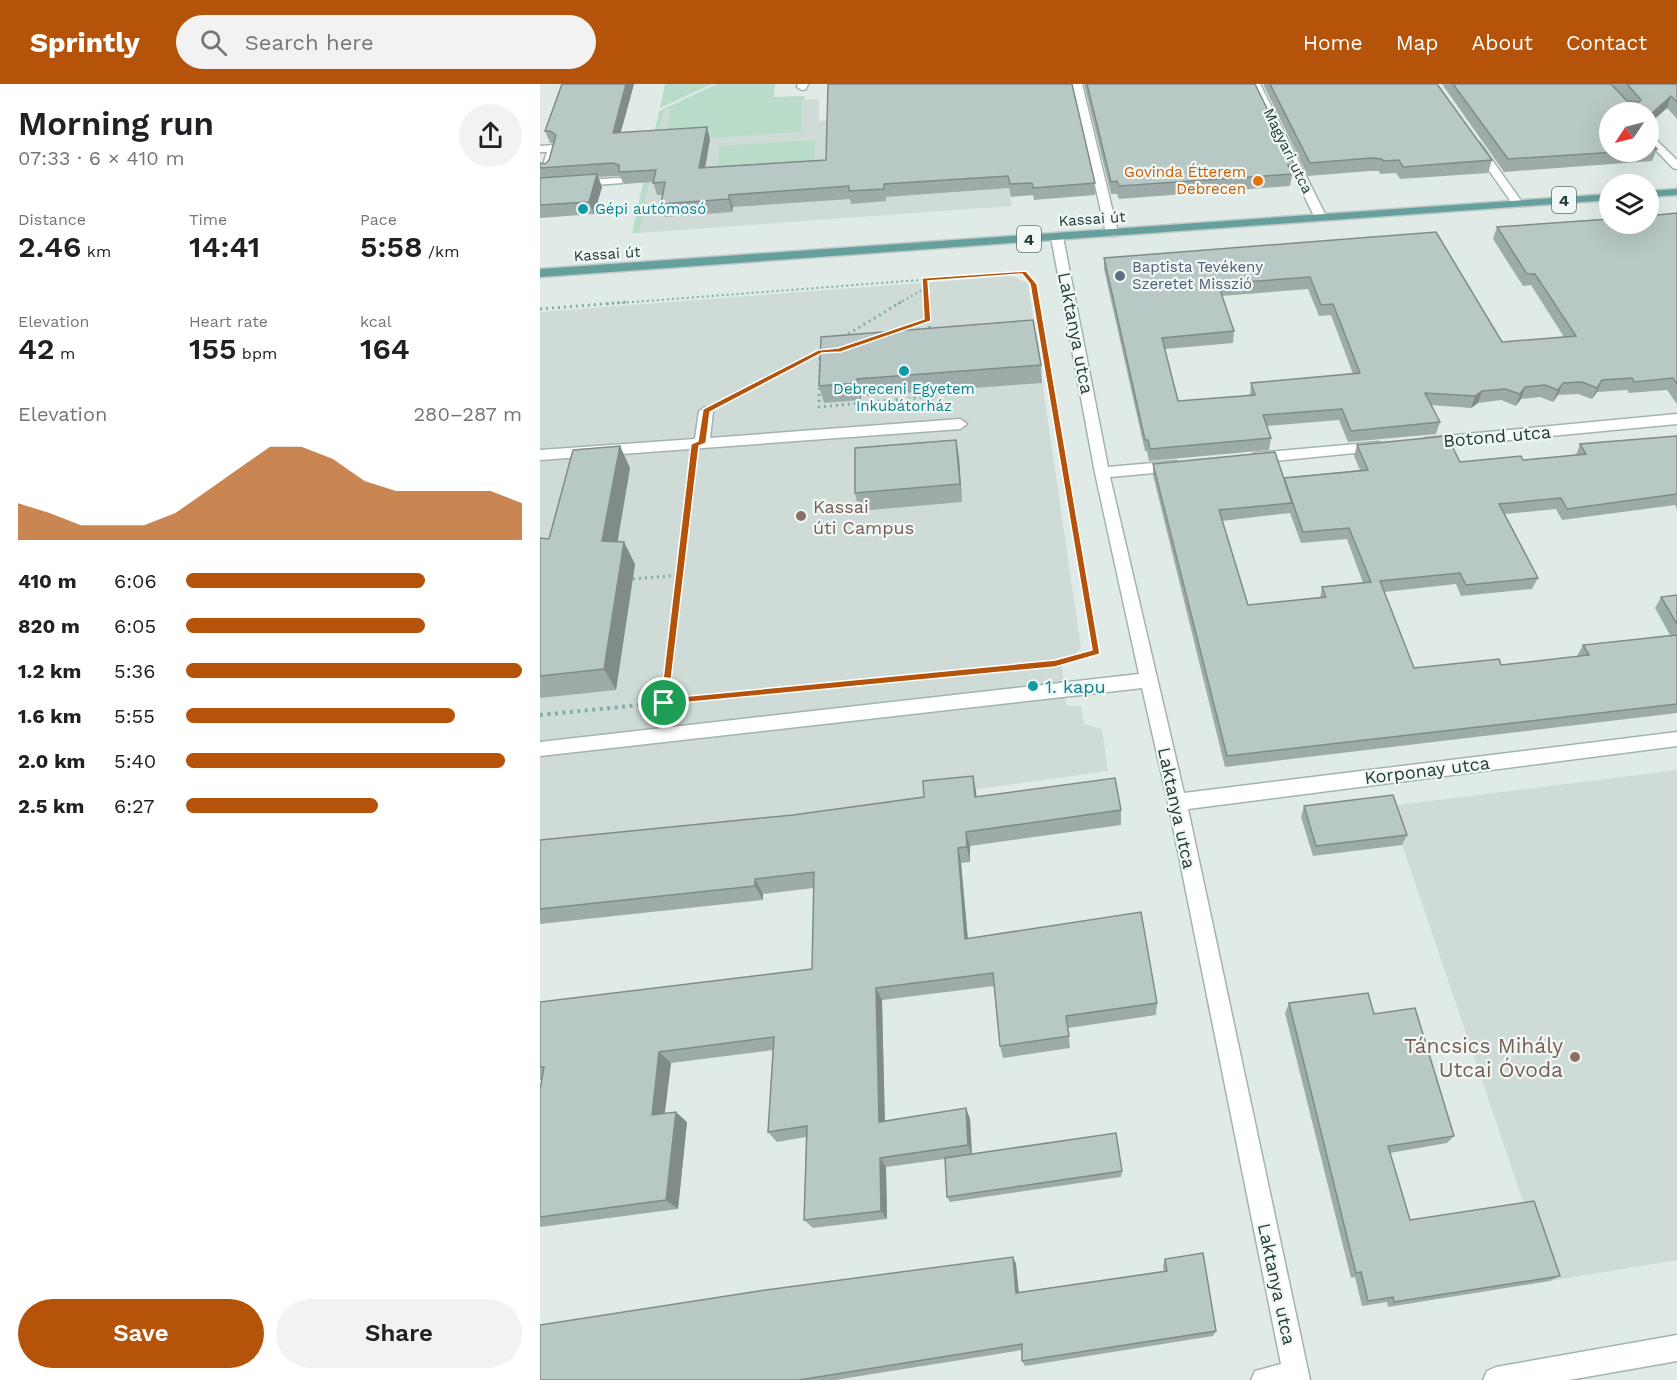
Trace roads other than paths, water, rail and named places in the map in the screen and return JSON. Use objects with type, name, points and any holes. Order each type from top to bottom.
[{"type":"main road","points":[[1659,193],[1677,192]]},
{"type":"main road","name":"Kassai út","points":[[543,270],[1058,237],[1599,198]]},
{"type":"street","points":[[1077,84],[1112,232]]},
{"type":"street","name":"Magyari utca","points":[[1255,84],[1321,218]]},
{"type":"street","points":[[1472,138],[1518,204]]},
{"type":"street","points":[[1659,147],[1677,166]]},
{"type":"street","points":[[540,149],[554,148],[546,172]]},
{"type":"street","points":[[540,186],[618,181]]},
{"type":"street","name":"Laktanya utca","points":[[1058,237],[1102,473],[1177,802],[1296,1377]]},
{"type":"street","points":[[698,443],[706,411]]},
{"type":"street","name":"Botond utca","points":[[1241,460],[1677,419]]},
{"type":"street","points":[[540,455],[960,424]]},
{"type":"street","points":[[1102,473],[1194,464]]},
{"type":"street","points":[[540,749],[1150,680]]},
{"type":"street","name":"Korponay utca","points":[[1177,802],[1677,739]]},
{"type":"street","points":[[1496,1380],[1677,1348]]},
{"type":"street","points":[[1264,1380],[1296,1377]]},
{"type":"place","name":"Govinda Étterem Debrecen","points":[[1258,181]]},
{"type":"place","name":"Gépi autómosó","points":[[583,209]]},
{"type":"place","name":"Baptista Tevékeny Szeretet Misszió","points":[[1120,276]]},
{"type":"place","name":"Debreceni Egyetem Inkubátorház","points":[[904,371]]},
{"type":"place","name":"Kassai úti Campus","points":[[801,516]]},
{"type":"place","name":"1. kapu","points":[[1033,686]]},
{"type":"place","name":"Táncsics Mihály Utcai Óvoda","points":[[1575,1057]]}]
